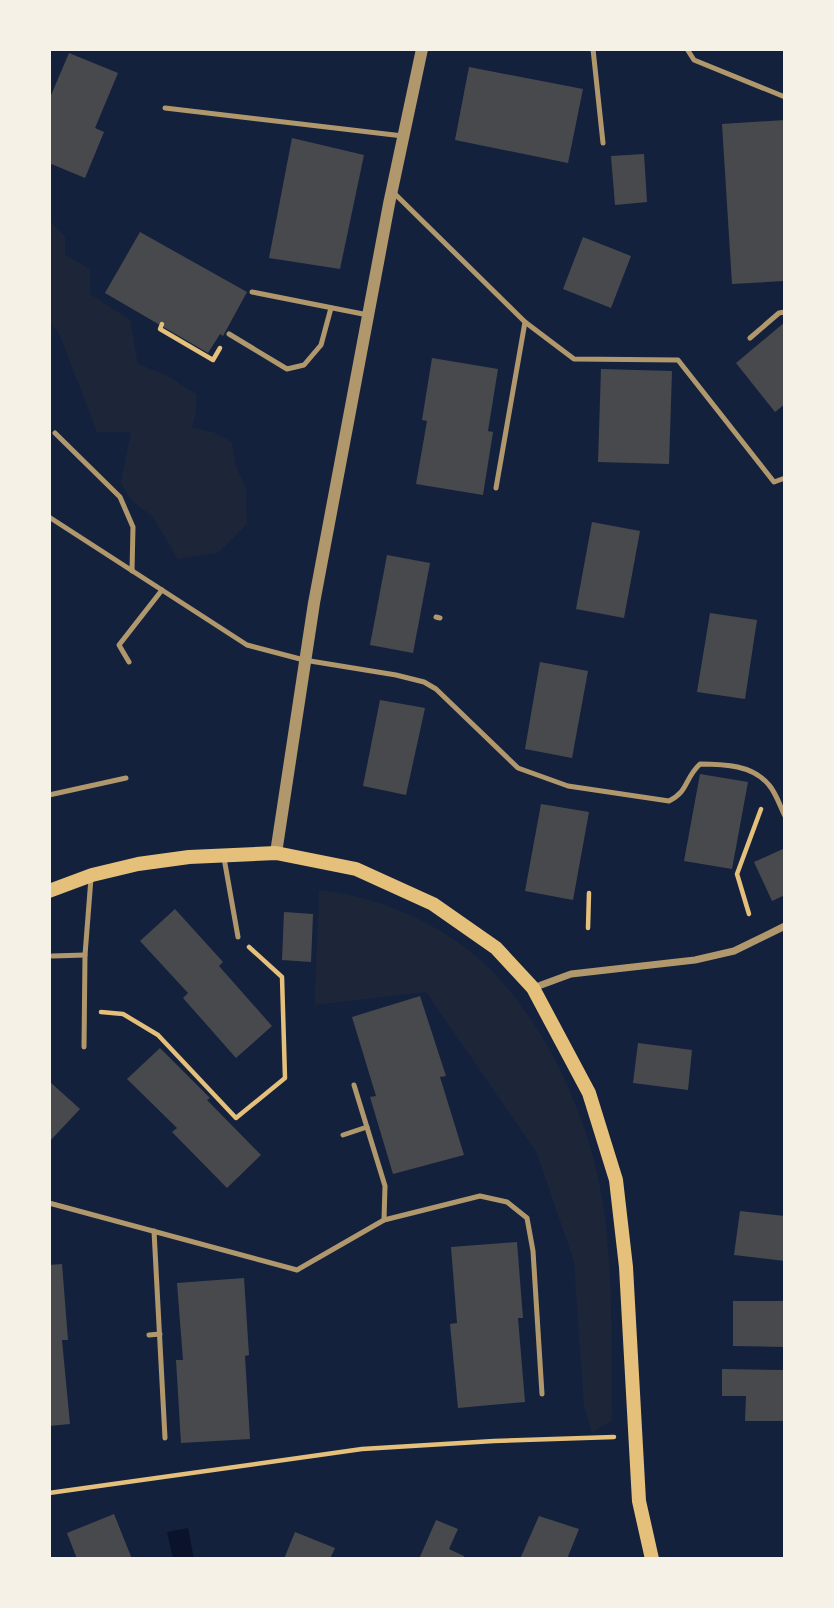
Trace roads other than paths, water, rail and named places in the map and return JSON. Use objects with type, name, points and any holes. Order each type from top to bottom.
[{"type":"main road","points":[[49,891],[92,875],[138,864],[223,855],[276,853],[356,869],[433,904],[496,948],[533,988],[589,1093],[616,1180],[626,1268],[639,1501],[652,1559]]},
{"type":"street","points":[[276,853],[304,660],[392,190],[422,49]]},
{"type":"street","points":[[533,988],[571,974],[695,960],[734,951],[785,926]]},
{"type":"lane","points":[[593,49],[603,143]]},
{"type":"lane","points":[[687,49],[694,60],[785,97]]},
{"type":"lane","points":[[165,108],[403,136]]},
{"type":"lane","points":[[392,190],[525,322],[575,359],[678,359],[774,482],[785,478]]},
{"type":"lane","points":[[252,292],[368,315]]},
{"type":"lane","points":[[229,334],[287,369],[304,365],[321,345],[331,308]]},
{"type":"lane","points":[[750,338],[779,313],[785,312]]},
{"type":"lane","points":[[495,488],[525,322]]},
{"type":"lane","points":[[55,433],[120,497],[133,527],[132,571]]},
{"type":"lane","points":[[49,517],[247,645],[304,660],[424,682],[436,689],[518,768],[568,786],[669,801],[681,795],[691,772],[700,764],[716,764],[753,771],[770,786],[785,816]]},
{"type":"lane","points":[[129,662],[119,645],[162,590]]},
{"type":"lane","points":[[49,795],[126,778]]},
{"type":"lane","points":[[223,855],[238,937]]},
{"type":"lane","points":[[84,1046],[85,955],[92,875]]},
{"type":"lane","points":[[52,956],[85,955]]},
{"type":"lane","points":[[354,1085],[385,1186],[384,1220]]},
{"type":"lane","points":[[342,1135],[367,1127]]},
{"type":"lane","points":[[49,1203],[297,1270],[384,1220],[480,1196],[507,1202],[527,1218],[535,1275],[542,1394]]},
{"type":"lane","points":[[154,1231],[165,1438]]},
{"type":"lane","points":[[535,1275],[543,1275]]},
{"type":"lane","points":[[149,1335],[160,1334]]},
{"type":"lane","points":[[541,1368],[549,1368]]}]
